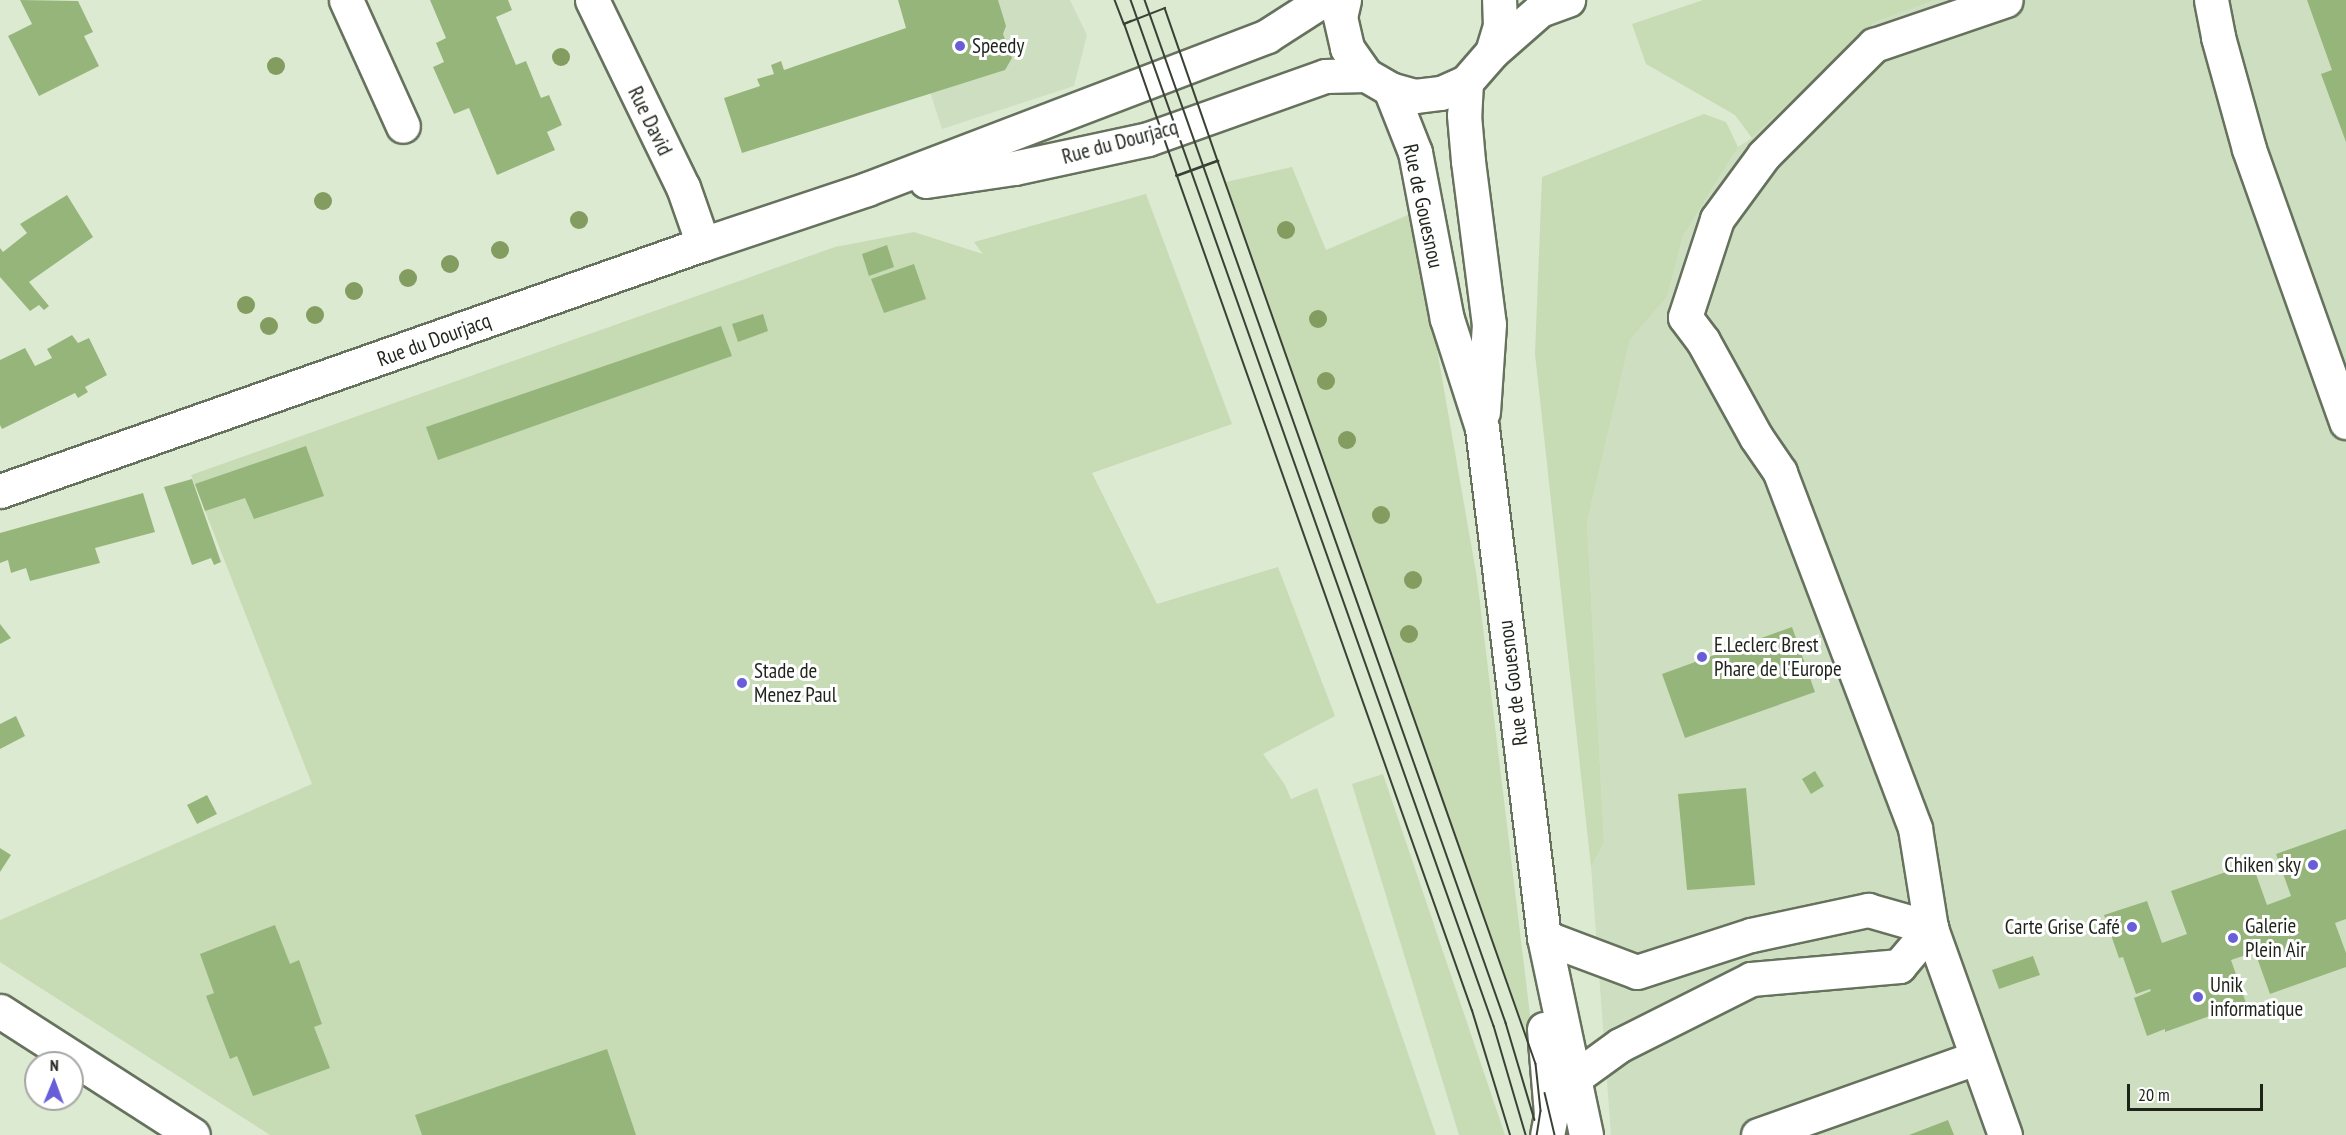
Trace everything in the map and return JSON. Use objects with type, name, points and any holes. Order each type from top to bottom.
[{"type":"main road","points":[[346,0],[403,126]]},
{"type":"main road","name":"Rue David","points":[[592,0],[683,187],[703,244]]},
{"type":"main road","name":"Rue du Dourjacq","points":[[0,491],[703,244],[867,189],[1267,36],[1323,0]]},
{"type":"main road","name":"Rue de Gouesnou","points":[[1344,0],[1340,17],[1347,48],[1378,82],[1414,152],[1447,319],[1482,428]]},
{"type":"main road","points":[[1492,52],[1500,26],[1499,0]]},
{"type":"main road","points":[[1466,82],[1492,52],[1540,10],[1568,0]]},
{"type":"main road","points":[[2005,1135],[1931,928],[1915,828],[1780,472],[1756,437],[1703,341],[1685,317],[1717,219],[1764,155],[1874,45],[2006,0]]},
{"type":"main road","points":[[2211,0],[2217,37],[2249,149],[2346,422]]},
{"type":"main road","name":"Rue du Dourjacq","points":[[867,189],[1014,168],[1148,139],[1325,76],[1378,82],[1415,96],[1442,93],[1466,82]]},
{"type":"main road","name":"Rue de Gouesnou","points":[[1466,82],[1464,115],[1468,161],[1489,324],[1482,428],[1544,937],[1586,1135]]},
{"type":"main road","points":[[1544,937],[1637,972],[1751,935],[1868,910],[1931,928]]},
{"type":"main road","points":[[1573,1079],[1620,1045],[1750,979],[1899,966],[1931,928]]},
{"type":"main road","name":"Rue de Gouesnou","points":[[1544,937],[1542,992],[1551,1115],[1547,1135]]},
{"type":"main road","points":[[3,1018],[193,1135]]},
{"type":"main road","points":[[1758,1135],[1976,1058]]},
{"type":"shaded area","points":[[900,0],[1070,0],[1087,35],[1074,86],[942,129]]},
{"type":"shaded area","points":[[1703,0],[1935,0],[1875,22],[1752,138],[1735,115],[1646,64],[1632,24]]},
{"type":"shaded area","points":[[1935,0],[2346,0],[2346,1135],[1611,1135],[1591,867],[1604,842],[1587,522],[1630,340],[1667,297],[1683,236],[1738,147],[1752,138],[1875,22]]},
{"type":"shaded area","points":[[1704,114],[1726,122],[1738,147],[1683,236],[1667,297],[1630,340],[1587,522],[1604,842],[1591,867],[1535,354],[1542,177]]},
{"type":"shaded area","points":[[1292,167],[1326,250],[1408,215],[1438,355],[1477,578],[1536,1064],[1226,182]]},
{"type":"shaded area","name":"Stade de Menez Paul","points":[[1146,194],[1232,424],[1092,473],[1157,604],[1278,567],[1335,716],[1263,754],[1285,785],[1291,799],[1317,788],[1436,1135],[270,1135],[0,962],[0,920],[312,784],[191,475],[835,247],[914,232],[983,254],[974,242]]},
{"type":"shaded area","points":[[1383,774],[1505,1135],[1459,1135],[1352,784]]},
{"type":"building","points":[[20,0],[78,1],[93,32],[84,36],[99,66],[39,96],[8,36],[32,24]]},
{"type":"building","points":[[430,0],[508,0],[512,10],[496,17],[516,65],[526,61],[541,98],[549,95],[562,125],[547,132],[555,150],[497,175],[469,108],[454,114],[433,67],[444,62],[436,43],[446,38]]},
{"type":"building","points":[[898,0],[998,0],[1006,26],[1003,34],[1012,58],[1005,70],[742,153],[724,98],[760,86],[757,79],[774,74],[771,65],[781,61],[784,70],[906,28]]},
{"type":"building","points":[[2307,0],[2346,0],[2346,142],[2321,74],[2332,70]]},
{"type":"building","points":[[67,195],[93,237],[29,282],[49,306],[44,310],[39,305],[30,311],[0,277],[0,248],[3,252],[27,233],[20,224]]},
{"type":"building","points":[[887,245],[894,267],[869,276],[862,254]]},
{"type":"building","points":[[914,264],[926,299],[884,313],[871,279]]},
{"type":"building","points":[[763,314],[768,331],[738,342],[732,324]]},
{"type":"building","points":[[721,326],[732,356],[438,460],[426,427]]},
{"type":"building","points":[[72,335],[78,343],[89,338],[107,375],[85,387],[88,392],[78,398],[75,393],[2,429],[0,425],[0,360],[25,348],[35,366],[52,358],[47,349]]},
{"type":"building","points":[[306,446],[324,496],[254,519],[245,498],[205,511],[195,484]]},
{"type":"building","points":[[192,479],[221,562],[214,565],[211,558],[192,565],[164,487]]},
{"type":"building","points":[[143,493],[155,532],[95,548],[100,563],[30,581],[26,568],[11,573],[8,560],[0,563],[0,533]]},
{"type":"building","points":[[0,624],[11,638],[0,644]]},
{"type":"building","points":[[1792,627],[1815,692],[1685,738],[1662,674]]},
{"type":"building","points":[[16,716],[25,736],[0,749],[0,724]]},
{"type":"building","points":[[1815,771],[1824,786],[1811,794],[1802,779]]},
{"type":"building","points":[[1746,788],[1755,885],[1687,890],[1678,794]]},
{"type":"building","points":[[207,795],[217,814],[197,824],[187,805]]},
{"type":"building","points":[[2346,829],[2346,919],[2335,923],[2346,953],[2346,967],[2270,994],[2255,952],[2231,960],[2246,1003],[2165,1032],[2165,1029],[2147,1036],[2134,998],[2151,991],[2150,989],[2136,994],[2123,957],[2119,958],[2104,915],[2147,901],[2162,943],[2187,934],[2171,891],[2252,863],[2267,905],[2291,896],[2276,854]]},
{"type":"building","points":[[0,848],[11,855],[0,872]]},
{"type":"building","points":[[275,925],[290,964],[299,960],[322,1024],[314,1027],[330,1068],[253,1096],[237,1056],[230,1059],[206,996],[214,993],[200,954]]},
{"type":"building","points":[[2033,956],[2040,975],[1999,989],[1992,970]]},
{"type":"building","points":[[607,1049],[636,1135],[422,1135],[415,1115]]},
{"type":"building","points":[[1948,1120],[1954,1135],[1909,1135]]},
{"type":"tram line","points":[[1115,0],[1124,24],[1131,21]]},
{"type":"tram line","points":[[1131,0],[1494,1026],[1526,1135]]},
{"type":"tram line","points":[[1145,0],[1506,1023],[1535,1120]]},
{"type":"tram line","points":[[1165,8],[1218,161],[1177,176],[1124,24],[1165,8]]},
{"type":"tram line","points":[[1510,1135],[1472,1011],[1177,176],[1218,161],[1536,1064],[1541,1111],[1537,1135]]},
{"type":"tram line","points":[[1545,1093],[1555,1135]]},
{"type":"place","name":"Speedy","points":[[960,46]]},
{"type":"place","name":"E.Leclerc Brest Phare de l'Europe","points":[[1702,657]]},
{"type":"place","name":"Stade de Menez Paul","points":[[742,683]]},
{"type":"place","name":"Chiken sky","points":[[2313,865]]},
{"type":"place","name":"Carte Grise Café","points":[[2132,927]]},
{"type":"place","name":"Galerie Plein Air","points":[[2233,938]]},
{"type":"place","name":"Unik informatique","points":[[2198,997]]}]
